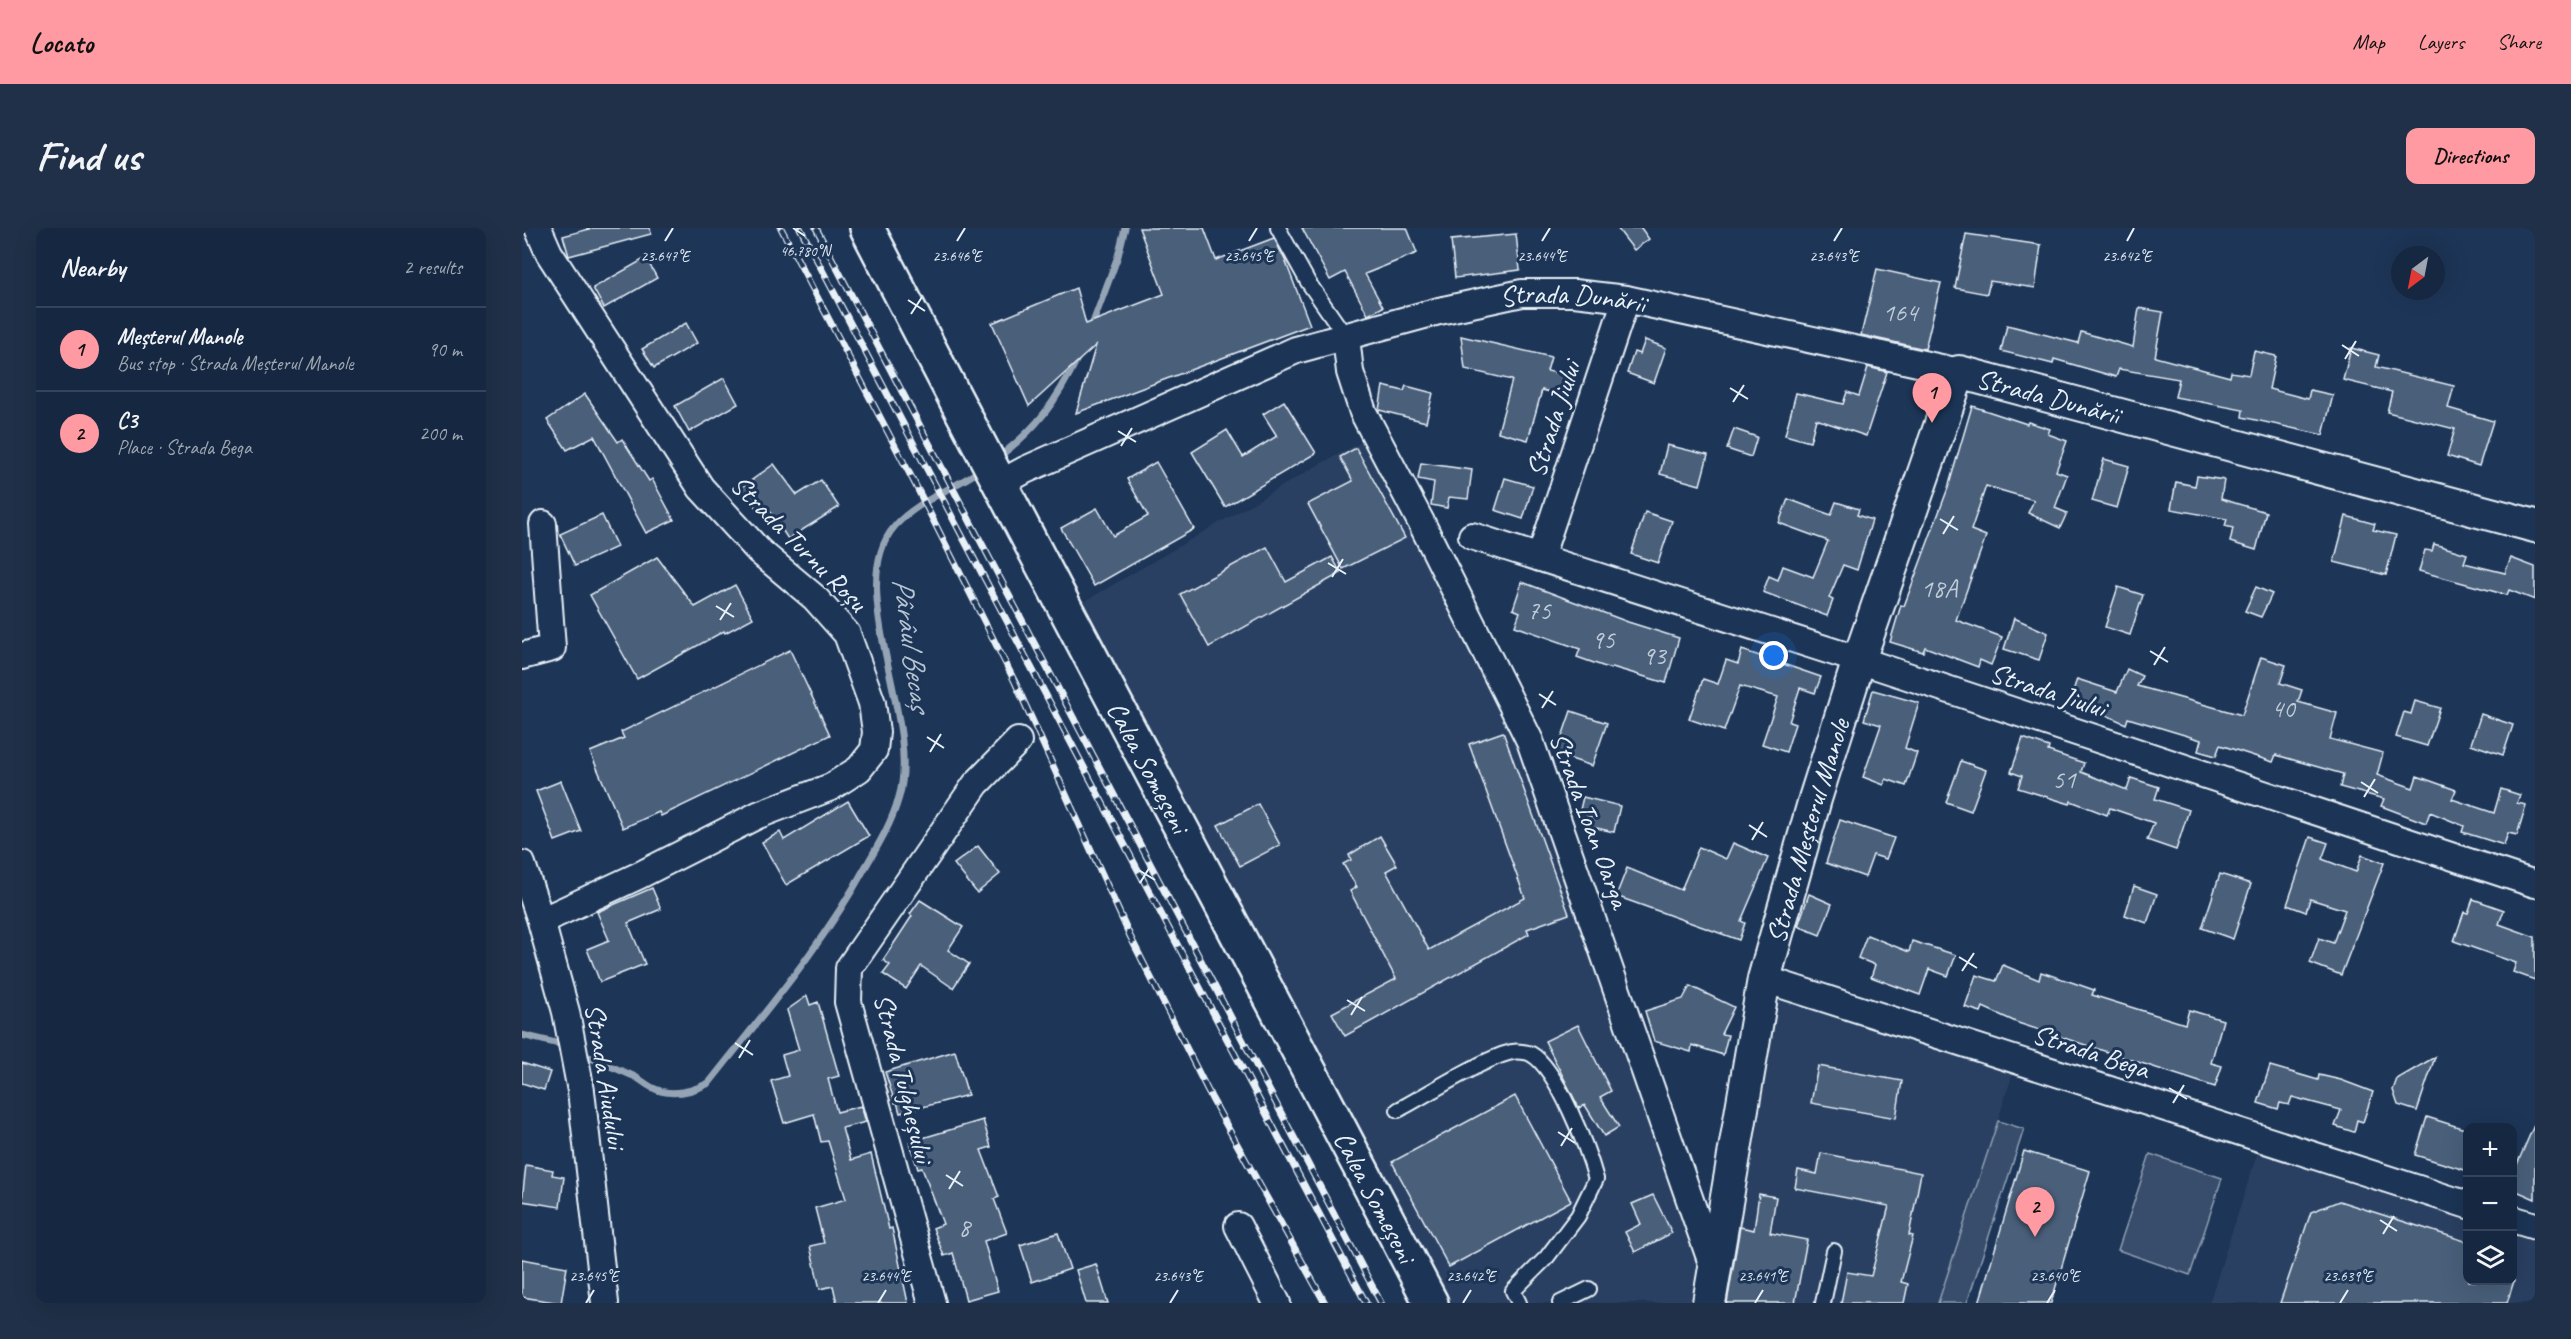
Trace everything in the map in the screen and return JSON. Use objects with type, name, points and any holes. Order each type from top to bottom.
[{"type":"main road","name":"Calea Someșeni","points":[[867,228],[978,444],[1431,1303]]},
{"type":"street","name":"Strada Turnu Roșu","points":[[538,228],[549,254],[701,488],[759,551],[815,598],[847,634],[872,702],[876,732],[874,750],[859,769],[831,788],[758,815],[640,875],[541,921]]},
{"type":"street","name":"Strada Dunării","points":[[998,482],[1296,350],[1439,311],[1522,293],[1574,293],[1626,299],[1959,372],[2535,526]]},
{"type":"street","name":"Strada Jiului","points":[[1540,558],[1626,299]]},
{"type":"street","name":"Strada Ioan Oarga","points":[[1346,337],[1350,372],[1363,412],[1422,524],[1530,741],[1716,1272]]},
{"type":"street","name":"Strada Meșterul Manole","points":[[1709,1303],[1764,979],[1815,799],[1859,660],[1959,372]]},
{"type":"street","points":[[522,656],[552,648],[543,524]]},
{"type":"street","name":"Strada Jiului","points":[[1472,536],[1859,660],[2535,884]]},
{"type":"street","name":"Strada Tulgheșului","points":[[932,1303],[848,1002],[849,968],[976,784],[1018,741]]},
{"type":"street","name":"Strada Aiudului","points":[[522,864],[541,921],[566,1012],[581,1091],[605,1303]]},
{"type":"street","name":"Strada Bega","points":[[1764,979],[2463,1203]]},
{"type":"street","points":[[2517,1221],[2535,1226]]},
{"type":"street","points":[[1238,1226],[1277,1303]]},
{"type":"lane","points":[[1278,228],[1308,282],[1346,337]]},
{"type":"lane","points":[[1398,1110],[1482,1065],[1512,1052],[1530,1053],[1545,1067],[1572,1114],[1588,1152],[1596,1179],[1572,1224],[1548,1257],[1513,1291],[1519,1303]]},
{"type":"lane","points":[[1823,1303],[1834,1251]]},
{"type":"lane","points":[[1560,1303],[1589,1289]]},
{"type":"shaded area","points":[[1375,435],[1530,741],[1715,1271],[1764,979],[2017,1061],[1938,1303],[1446,1303],[1082,603],[1320,464]]},
{"type":"shaded area","points":[[1998,1121],[2024,1129],[1967,1303],[1938,1303]]},
{"type":"shaded area","points":[[2262,1139],[2463,1204],[2463,1285],[2517,1285],[2517,1220],[2535,1226],[2535,1303],[2209,1303]]},
{"type":"shaded area","points":[[2150,1154],[2222,1178],[2190,1275],[2118,1250]]},
{"type":"building","points":[[593,228],[650,228],[651,234],[569,256],[563,236]]},
{"type":"building","points":[[1139,228],[1204,228],[1216,260],[1274,238],[1310,325],[1076,413],[1096,345],[1029,406],[992,323],[1076,288],[1086,324],[1164,294]]},
{"type":"building","points":[[1302,228],[1407,228],[1417,253],[1365,274],[1383,307],[1368,315],[1345,272],[1330,280]]},
{"type":"building","points":[[1617,228],[1641,228],[1649,239],[1634,250]]},
{"type":"building","points":[[1516,234],[1520,270],[1455,278],[1451,240]]},
{"type":"building","points":[[1966,234],[2041,245],[2035,288],[1990,281],[1987,294],[1955,288]]},
{"type":"building","points":[[646,258],[657,278],[604,308],[593,288]]},
{"type":"building","points":[[1877,269],[1941,283],[1925,349],[1861,335]]},
{"type":"building","points":[[2139,308],[2163,312],[2155,357],[2230,377],[2231,372],[2249,375],[2254,351],[2276,356],[2269,389],[2308,399],[2310,390],[2333,395],[2323,435],[2242,417],[2243,410],[2175,397],[2179,379],[2119,369],[2116,377],[2054,359],[2053,364],[2001,351],[2007,325],[2078,343],[2081,332],[2133,347]]},
{"type":"building","points":[[686,323],[697,343],[654,368],[642,349]]},
{"type":"building","points":[[1461,336],[1551,357],[1547,371],[1566,375],[1562,395],[1542,390],[1528,440],[1498,432],[1512,380],[1465,369]]},
{"type":"building","points":[[1645,340],[1666,348],[1654,383],[1627,373],[1634,352],[1640,354]]},
{"type":"building","points":[[2351,348],[2379,355],[2376,367],[2454,386],[2448,408],[2493,421],[2479,466],[2447,456],[2455,429],[2387,412],[2392,392],[2343,380]]},
{"type":"building","points":[[1868,367],[1887,372],[1866,436],[1816,419],[1810,442],[1785,435],[1796,393],[1843,404],[1847,392],[1859,396]]},
{"type":"building","points":[[724,378],[738,404],[689,432],[675,406]]},
{"type":"building","points":[[1383,386],[1404,391],[1406,386],[1433,393],[1426,422],[1379,410]]},
{"type":"building","points":[[585,394],[618,442],[622,439],[649,481],[652,479],[674,520],[646,533],[594,436],[567,450],[547,420]]},
{"type":"building","points":[[1284,401],[1316,453],[1225,507],[1192,452],[1227,430],[1243,457],[1277,436],[1263,414]]},
{"type":"building","points":[[1972,406],[2050,429],[2048,434],[2067,441],[2056,471],[2067,475],[2055,508],[2067,513],[2060,528],[2028,513],[2034,500],[1986,486],[1971,530],[1986,536],[1956,620],[2002,637],[1991,665],[1980,660],[1978,667],[1925,647],[1923,652],[1890,642],[1901,605],[1904,606],[1948,488]]},
{"type":"building","points":[[1734,429],[1757,437],[1751,457],[1727,449]]},
{"type":"building","points":[[1667,445],[1708,455],[1700,485],[1660,474]]},
{"type":"building","points":[[1356,448],[1405,538],[1343,569],[1308,504],[1353,481],[1340,457]]},
{"type":"building","points":[[2104,459],[2129,466],[2117,508],[2092,501]]},
{"type":"building","points":[[1156,462],[1194,529],[1094,586],[1061,528],[1097,508],[1113,536],[1148,516],[1127,479]]},
{"type":"building","points":[[1421,463],[1472,470],[1468,499],[1449,497],[1447,508],[1431,505],[1434,482],[1418,479]]},
{"type":"building","points":[[774,464],[797,495],[821,480],[839,507],[788,539],[768,508],[760,513],[741,488]]},
{"type":"building","points":[[2197,476],[2224,480],[2221,499],[2266,512],[2256,550],[2230,542],[2233,528],[2225,526],[2227,519],[2171,509],[2176,482],[2195,486]]},
{"type":"building","points":[[1505,478],[1533,486],[1523,519],[1495,510]]},
{"type":"building","points":[[1788,499],[1831,515],[1836,502],[1859,509],[1857,515],[1872,520],[1857,570],[1843,565],[1829,598],[1833,600],[1827,616],[1763,592],[1769,576],[1778,580],[1783,566],[1813,577],[1828,541],[1779,523]]},
{"type":"building","points":[[1645,512],[1672,521],[1658,563],[1631,554]]},
{"type":"building","points":[[602,515],[617,547],[575,566],[560,534]]},
{"type":"building","points":[[2346,516],[2375,524],[2373,530],[2396,535],[2386,575],[2334,562]]},
{"type":"building","points":[[2434,544],[2467,554],[2464,563],[2505,573],[2511,558],[2535,567],[2535,600],[2509,590],[2507,595],[2419,571],[2425,550],[2432,551]]},
{"type":"building","points":[[1267,547],[1286,582],[1332,557],[1341,573],[1209,647],[1180,594]]},
{"type":"building","points":[[657,557],[695,607],[735,585],[753,618],[725,633],[724,631],[637,679],[590,595]]},
{"type":"building","points":[[1522,582],[1628,622],[1679,638],[1666,683],[1612,667],[1611,669],[1577,657],[1580,649],[1515,626],[1520,612],[1513,609]]},
{"type":"building","points":[[2118,587],[2143,595],[2130,635],[2105,627]]},
{"type":"building","points":[[2256,587],[2272,594],[2261,617],[2245,611]]},
{"type":"building","points":[[2014,618],[2048,633],[2039,660],[2004,649]]},
{"type":"building","points":[[790,650],[830,735],[661,816],[659,812],[623,828],[590,752],[624,738],[621,732]]},
{"type":"building","points":[[1742,650],[1821,677],[1815,693],[1800,688],[1789,722],[1795,724],[1786,752],[1762,744],[1778,697],[1740,686],[1724,731],[1689,719],[1703,679],[1718,684],[1726,660],[1738,664]]},
{"type":"building","points":[[2261,657],[2286,665],[2280,683],[2302,690],[2298,702],[2337,713],[2330,739],[2383,753],[2377,775],[2413,788],[2417,776],[2456,790],[2452,799],[2494,813],[2501,789],[2520,795],[2517,803],[2526,805],[2517,835],[2508,833],[2504,845],[2462,832],[2464,826],[2430,812],[2426,823],[2381,806],[2384,799],[2340,787],[2343,774],[2276,755],[2273,762],[2220,745],[2216,756],[2198,751],[2201,740],[2128,718],[2126,724],[2106,715],[2109,709],[2071,697],[2077,679],[2117,692],[2127,669],[2142,676],[2137,686],[2242,715]]},
{"type":"building","points":[[1873,690],[1919,703],[1905,748],[1917,753],[1906,786],[1886,779],[1884,785],[1863,777],[1881,725],[1864,720]]},
{"type":"building","points":[[2415,701],[2440,708],[2427,746],[2396,737],[2404,712],[2411,714]]},
{"type":"building","points":[[1571,711],[1607,723],[1592,766],[1556,754]]},
{"type":"building","points":[[2481,714],[2513,725],[2503,755],[2471,744]]},
{"type":"building","points":[[1503,732],[1569,914],[1527,929],[1529,934],[1345,1036],[1332,1013],[1396,979],[1350,891],[1357,887],[1343,864],[1351,860],[1349,855],[1380,836],[1397,865],[1386,871],[1429,950],[1525,898],[1469,744]]},
{"type":"building","points":[[2023,738],[2049,747],[2048,751],[2084,763],[2081,772],[2127,790],[2131,778],[2159,787],[2155,799],[2189,810],[2176,850],[2147,840],[2154,823],[2110,808],[2107,815],[2071,801],[2070,804],[2018,788],[2022,776],[2011,772]]},
{"type":"building","points":[[1961,761],[1986,770],[1971,811],[1946,802]]},
{"type":"building","points":[[561,781],[581,831],[555,841],[536,791]]},
{"type":"building","points":[[1583,797],[1620,806],[1614,832],[1592,827],[1594,818],[1579,814]]},
{"type":"building","points":[[848,801],[869,836],[786,885],[762,842],[780,832],[784,840]]},
{"type":"building","points":[[1258,804],[1280,845],[1240,866],[1218,825]]},
{"type":"building","points":[[1840,820],[1894,838],[1886,859],[1873,855],[1865,877],[1826,863]]},
{"type":"building","points":[[2310,837],[2328,843],[2322,859],[2356,872],[2362,855],[2384,863],[2341,975],[2310,963],[2319,938],[2333,943],[2345,910],[2310,899],[2306,912],[2287,905]]},
{"type":"building","points":[[1733,843],[1768,858],[1741,921],[1745,923],[1739,940],[1616,896],[1627,868],[1681,890],[1699,847],[1726,859]]},
{"type":"building","points":[[978,846],[1000,874],[977,893],[954,864]]},
{"type":"building","points":[[2220,874],[2251,884],[2233,939],[2202,928]]},
{"type":"building","points":[[2134,886],[2157,894],[2147,923],[2125,915]]},
{"type":"building","points":[[652,888],[661,909],[628,923],[645,964],[600,982],[587,949],[609,940],[597,912]]},
{"type":"building","points":[[1809,894],[1832,904],[1820,935],[1798,926]]},
{"type":"building","points":[[2473,899],[2504,910],[2499,924],[2535,937],[2535,980],[2513,972],[2516,963],[2454,941],[2464,912],[2468,913]]},
{"type":"building","points":[[920,900],[963,927],[948,950],[969,964],[953,988],[921,966],[906,989],[883,974],[890,965],[883,960]]},
{"type":"building","points":[[1867,935],[1909,952],[1912,941],[1956,955],[1948,976],[1929,969],[1920,995],[1871,977],[1875,965],[1858,958]]},
{"type":"building","points":[[2003,965],[2039,980],[2041,972],[2094,990],[2092,995],[2185,1024],[2189,1010],[2223,1020],[2211,1063],[2222,1066],[2215,1087],[2018,1023],[1983,1007],[1981,1012],[1965,1007],[1976,975],[1996,981]]},
{"type":"building","points":[[1690,986],[1734,1007],[1721,1034],[1728,1035],[1723,1055],[1692,1045],[1691,1052],[1654,1041],[1645,1011],[1683,999]]},
{"type":"building","points":[[807,996],[810,1005],[818,1002],[839,1076],[828,1079],[837,1112],[861,1106],[866,1122],[842,1128],[851,1160],[871,1154],[889,1229],[892,1228],[908,1303],[837,1303],[833,1286],[820,1289],[810,1246],[824,1243],[815,1208],[846,1199],[828,1141],[821,1142],[814,1114],[784,1123],[771,1081],[788,1076],[782,1055],[799,1050],[787,1010]]},
{"type":"building","points":[[1578,1025],[1611,1091],[1600,1097],[1619,1127],[1604,1136],[1585,1105],[1579,1108],[1545,1041]]},
{"type":"building","points":[[955,1051],[968,1095],[900,1113],[885,1072]]},
{"type":"building","points":[[2435,1057],[2417,1111],[2398,1105],[2393,1090],[2397,1079]]},
{"type":"building","points":[[522,1063],[550,1072],[544,1090],[522,1083]]},
{"type":"building","points":[[1818,1066],[1902,1081],[1896,1118],[1811,1103]]},
{"type":"building","points":[[2270,1066],[2318,1080],[2319,1075],[2341,1080],[2373,1092],[2363,1122],[2357,1120],[2354,1132],[2335,1126],[2341,1110],[2292,1097],[2289,1105],[2280,1103],[2278,1109],[2258,1103]]},
{"type":"building","points":[[1515,1096],[1571,1201],[1449,1267],[1392,1162]]},
{"type":"building","points":[[2427,1117],[2463,1128],[2463,1169],[2415,1155]]},
{"type":"building","points":[[983,1120],[991,1147],[981,1150],[999,1197],[994,1199],[1007,1233],[984,1241],[998,1291],[966,1300],[953,1253],[944,1256],[933,1228],[943,1224],[922,1168],[918,1169],[909,1142]]},
{"type":"building","points":[[2535,1123],[2535,1199],[2517,1191],[2517,1164]]},
{"type":"building","points":[[2024,1151],[2090,1171],[2051,1303],[1979,1303]]},
{"type":"building","points":[[1821,1153],[1921,1173],[1909,1235],[1913,1236],[1901,1282],[1908,1284],[1904,1303],[1841,1303],[1847,1272],[1871,1276],[1889,1206],[1795,1188],[1798,1170],[1817,1174]]},
{"type":"building","points":[[526,1165],[553,1170],[552,1175],[564,1177],[560,1207],[522,1201]]},
{"type":"building","points":[[1759,1194],[1776,1197],[1770,1233],[1807,1240],[1795,1303],[1727,1303],[1740,1227],[1754,1230]]},
{"type":"building","points":[[1653,1195],[1672,1233],[1635,1252],[1625,1232],[1641,1224],[1632,1204]]},
{"type":"building","points":[[2339,1201],[2463,1240],[2463,1285],[2513,1285],[2507,1303],[2280,1303],[2311,1212]]},
{"type":"building","points":[[1058,1233],[1070,1269],[1032,1282],[1020,1245]]},
{"type":"building","points":[[522,1259],[567,1267],[561,1303],[522,1297]]},
{"type":"building","points":[[1096,1264],[1108,1303],[1086,1303],[1076,1270]]},
{"type":"waterway","name":"Pârâul Becaș","points":[[1091,328],[1118,256],[1125,228]]},
{"type":"waterway","name":"Pârâul Becaș","points":[[996,459],[1023,437],[1044,414],[1078,357]]},
{"type":"waterway","name":"Pârâul Becaș","points":[[580,1053],[665,1092],[687,1091],[709,1083],[812,951],[876,849],[899,797],[903,766],[901,731],[879,618],[876,583],[881,552],[895,526],[904,517],[982,469]]},
{"type":"waterway","name":"Pârâul Becaș","points":[[522,1035],[568,1046]]},
{"type":"railway","points":[[781,228],[914,482],[1015,682],[1130,936],[1212,1099],[1325,1303]]},
{"type":"railway","points":[[800,228],[1366,1303]]},
{"type":"railway","points":[[816,228],[1381,1303]]},
{"type":"place","name":"Meșterul Manole","points":[[1932,423]]},
{"type":"place","name":"C3","points":[[2035,1237]]}]
